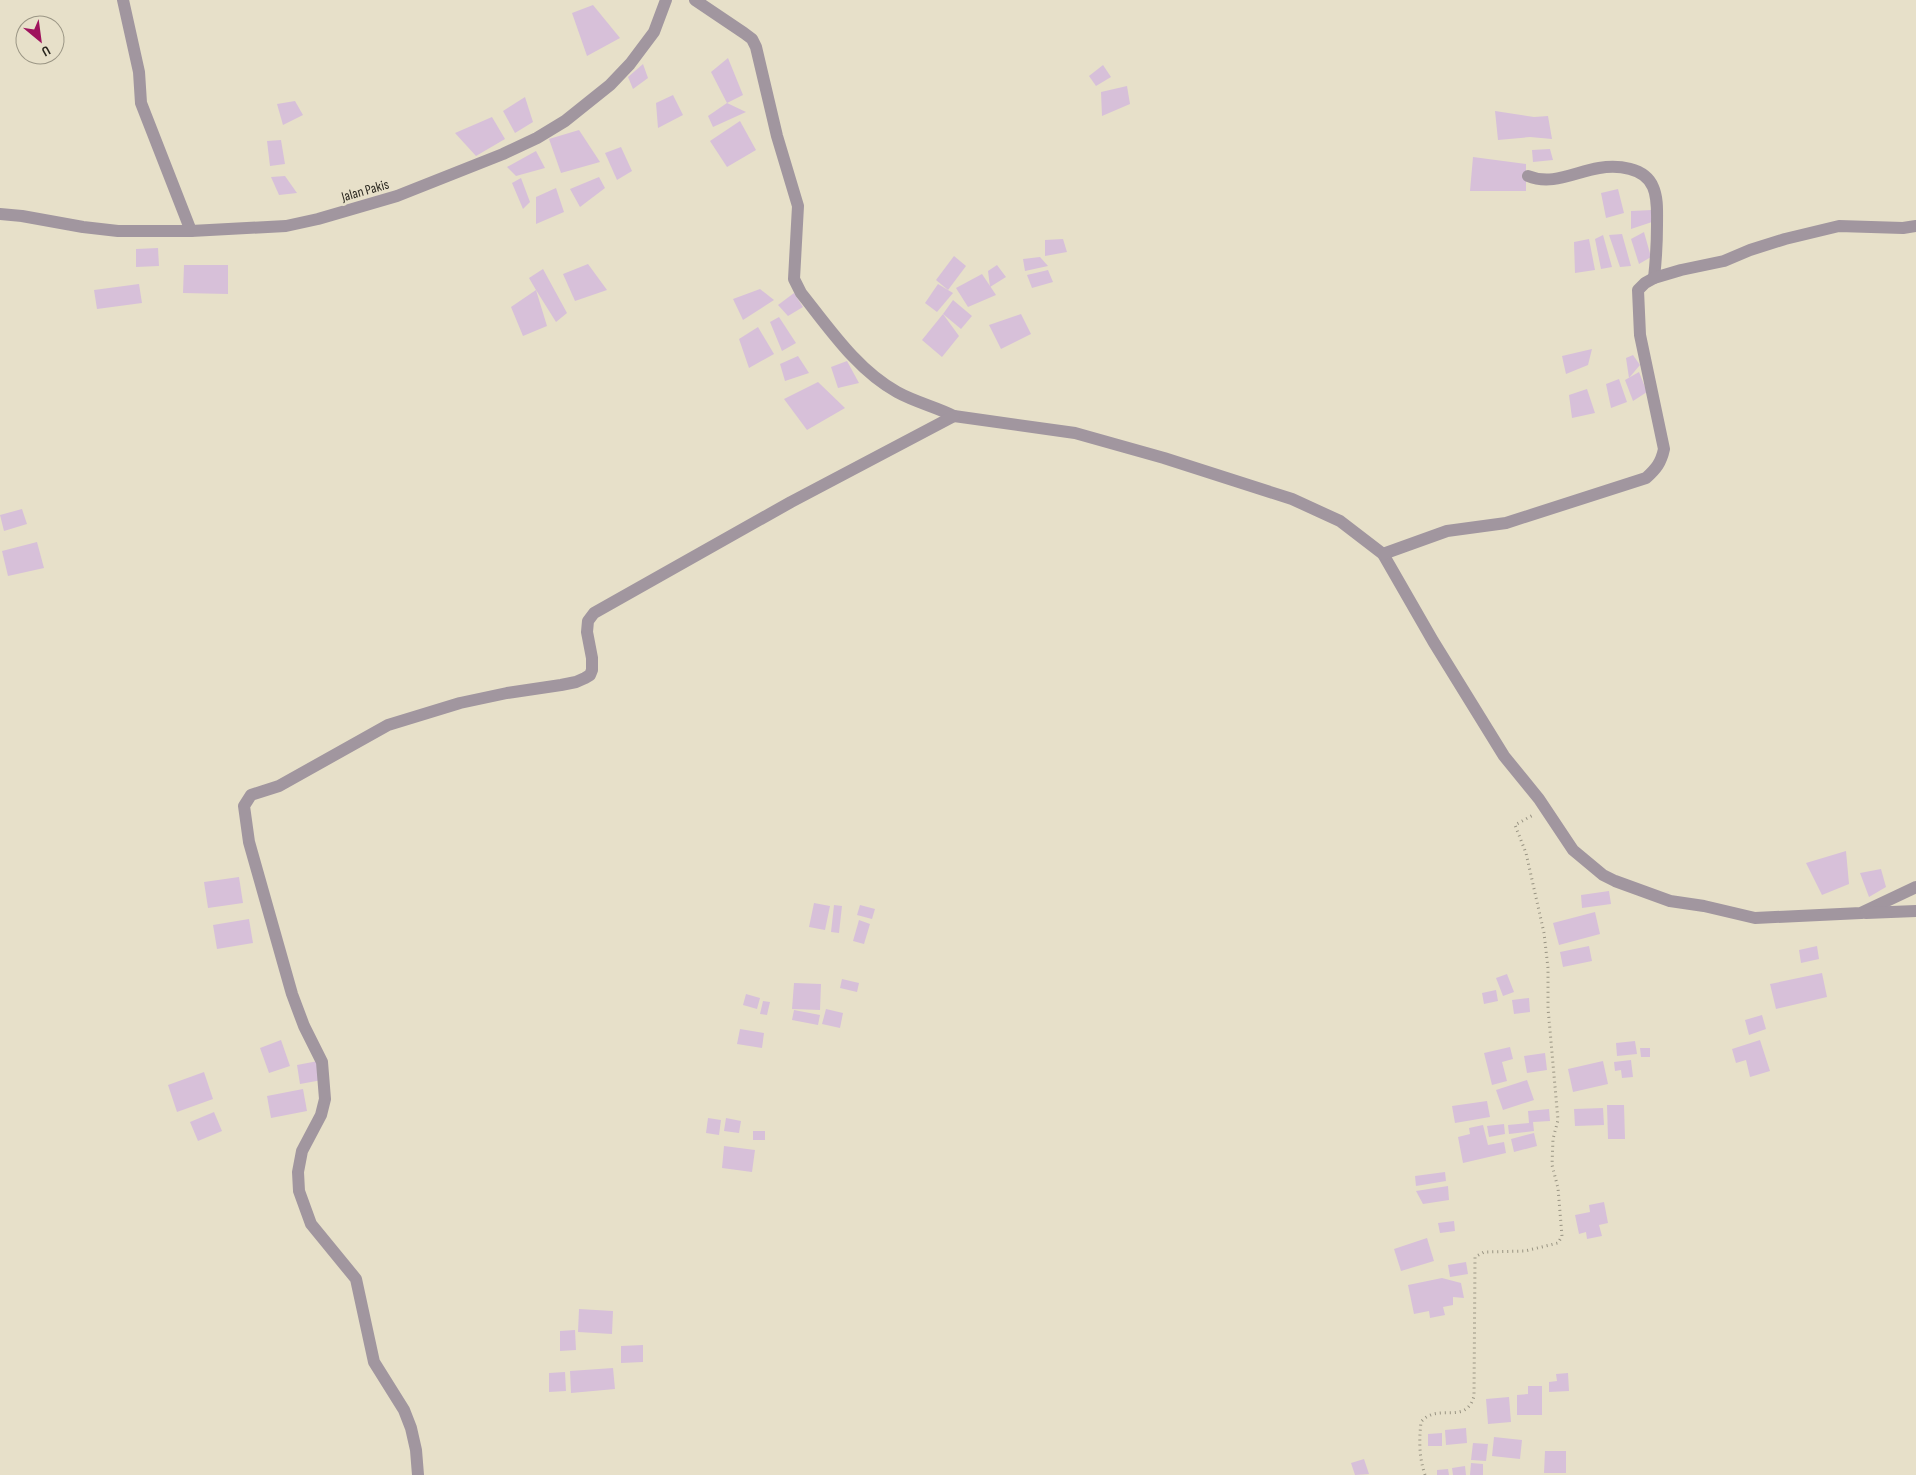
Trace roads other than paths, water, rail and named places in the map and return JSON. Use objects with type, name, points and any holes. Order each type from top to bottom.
[{"type":"street","points":[[123,0],[139,72],[141,103],[191,231]]},
{"type":"street","name":"Jalan Pakis","points":[[0,214],[118,232],[191,231],[286,226],[334,215],[398,196],[468,169],[537,138],[565,121],[610,85],[630,64],[654,32],[666,0]]},
{"type":"street","points":[[695,0],[752,39],[756,47],[777,136],[798,206],[794,279],[801,293],[851,353],[882,383],[899,394],[954,416],[1075,433],[1164,458],[1292,499],[1340,521],[1383,554],[1433,641],[1504,756],[1539,799],[1573,850],[1603,875],[1646,894],[1670,901],[1704,906],[1755,918],[1916,911]]},
{"type":"street","points":[[1528,176],[1553,180],[1599,168],[1617,167],[1634,170],[1648,180],[1653,186],[1656,198],[1657,237],[1654,278]]},
{"type":"street","points":[[1383,554],[1447,531],[1506,523],[1646,478],[1656,469],[1662,460],[1664,449],[1640,335],[1638,290],[1644,283],[1680,270],[1724,262],[1750,250],[1785,239],[1839,226],[1903,228],[1916,226]]},
{"type":"street","points":[[418,1475],[416,1450],[411,1428],[404,1410],[374,1362],[356,1279],[311,1224],[299,1191],[298,1172],[302,1152],[321,1115],[325,1099],[322,1062],[304,1026],[292,994],[249,842],[244,806],[251,795],[279,786],[312,769],[378,729],[393,723],[460,703],[576,682],[585,678],[590,674],[593,664],[587,632],[588,621],[591,616],[776,510],[954,416]]},
{"type":"street","points":[[1861,913],[1916,887]]}]
